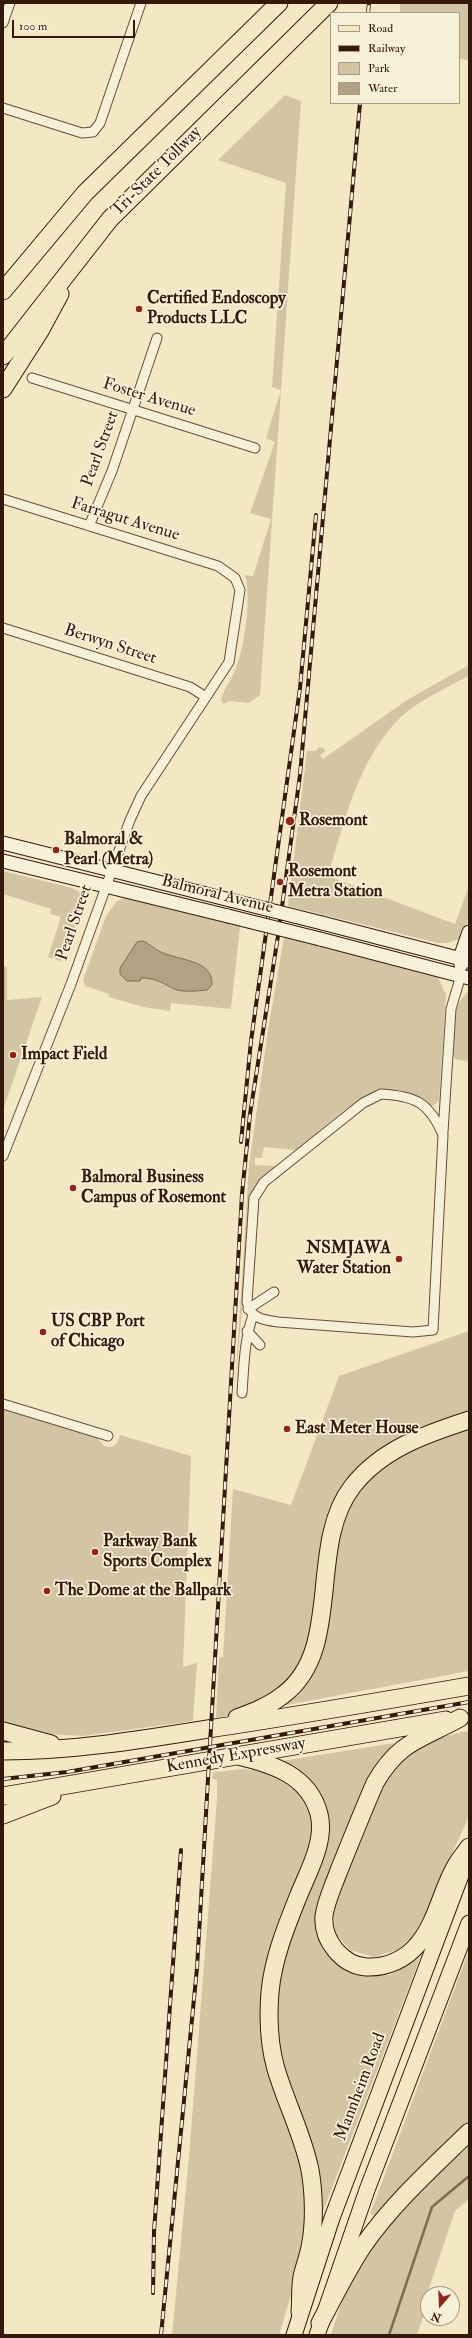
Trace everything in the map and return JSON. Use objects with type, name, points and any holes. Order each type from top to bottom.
[{"type":"highway","name":"Tri-State Tollway","points":[[3,291],[85,193],[280,3]]},
{"type":"highway","name":"Tri-State Tollway","points":[[3,356],[110,219],[329,3]]},
{"type":"highway","points":[[3,389],[40,331],[82,253]]},
{"type":"highway","points":[[201,1731],[261,1709],[284,1695],[308,1664],[317,1640],[323,1608],[326,1564],[331,1535],[342,1501],[353,1486],[383,1457],[429,1433],[469,1420]]},
{"type":"highway","name":"Kennedy Expressway","points":[[3,1751],[66,1748],[201,1731],[469,1686]]},
{"type":"highway","points":[[464,1717],[407,1745],[385,1766],[375,1783],[326,1904],[324,1929],[337,1952],[348,1961],[362,1966],[375,1967],[390,1965],[406,1955],[419,1943],[430,1924],[454,1869],[469,1847]]},
{"type":"highway","name":"Kennedy Expressway","points":[[3,1796],[464,1717]]},
{"type":"highway","points":[[3,1731],[66,1748]]},
{"type":"highway","points":[[238,1756],[273,1765],[288,1772],[300,1782],[311,1797],[319,1812],[321,1824],[314,1855],[279,1947],[270,1991],[269,2010],[272,2049],[276,2069],[304,2148],[312,2188],[312,2234],[302,2278],[300,2312]]},
{"type":"highway","points":[[3,1815],[28,1804],[109,1778]]},
{"type":"highway","points":[[318,2329],[363,2247],[385,2217],[416,2183],[469,2132]]},
{"type":"main road","name":"Mannheim Road","points":[[294,2335],[300,2312],[332,2218],[469,1854]]},
{"type":"main road","points":[[318,2329],[367,2190],[469,1923]]},
{"type":"street","points":[[3,23],[10,3]]},
{"type":"street","points":[[3,108],[82,133],[93,132],[100,123],[141,3]]},
{"type":"street","name":"Pearl Street","points":[[89,526],[133,409],[157,338]]},
{"type":"street","name":"Foster Avenue","points":[[32,378],[255,448]]},
{"type":"street","name":"Farragut Avenue","points":[[3,499],[218,566],[235,578]]},
{"type":"street","name":"Pearl Street","points":[[3,1156],[69,990],[105,886],[141,796],[223,673],[232,651],[240,590],[235,578]]},
{"type":"street","name":"Berwyn Street","points":[[3,628],[190,687],[206,697]]},
{"type":"street","name":"Balmoral Avenue","points":[[3,842],[111,871],[465,959]]},
{"type":"street","name":"Balmoral Avenue","points":[[3,861],[466,974]]},
{"type":"street","points":[[251,1312],[264,1320],[278,1322],[413,1332],[433,1330],[451,1010],[466,974],[465,959],[469,932]]},
{"type":"street","points":[[242,1393],[247,1331],[251,1312],[247,1302],[254,1198],[264,1182],[363,1104],[381,1094],[400,1096],[419,1102],[434,1115],[443,1135]]},
{"type":"street","points":[[251,1312],[274,1292]]},
{"type":"street","points":[[247,1331],[260,1345]]},
{"type":"street","points":[[3,1404],[108,1436]]},
{"type":"green space","points":[[400,3],[469,3],[469,61],[460,58],[460,12],[400,12]]},
{"type":"green space","points":[[285,95],[301,101],[260,695],[249,703],[229,701],[224,704],[221,701],[222,697],[238,663],[244,638],[248,597],[245,575],[253,576],[271,519],[250,513],[275,442],[266,438],[281,390],[272,387],[286,183],[218,160]]},
{"type":"green space","points":[[469,665],[469,676],[416,705],[401,717],[386,733],[374,751],[355,791],[340,834],[328,876],[455,924],[469,886],[469,917],[460,939],[447,943],[438,943],[288,906],[307,751],[316,751],[319,747],[324,748],[325,752],[320,755],[323,759],[407,700]]},
{"type":"green space","points":[[3,871],[72,888],[78,891],[83,898],[81,913],[61,961],[48,957],[61,917],[50,914],[51,909],[3,894]]},
{"type":"green space","points":[[127,897],[240,926],[231,1009],[171,1003],[170,1011],[143,1007],[109,997],[109,994],[85,986],[83,980],[106,916],[117,901]],"holes":[[[148,942],[168,956],[192,962],[172,988],[150,978],[141,978]]]},
{"type":"green space","points":[[284,937],[421,972],[430,971],[438,977],[446,995],[439,1101],[433,1106],[410,1094],[396,1090],[384,1091],[371,1095],[344,1110],[299,1148],[294,1150],[264,1147],[262,1158],[255,1158],[255,1165],[275,1166],[255,1188],[252,1197],[235,1388],[249,1166],[268,1030]]},
{"type":"green space","name":"Impact Field","points":[[3,966],[7,967],[7,1000],[42,997],[3,1110]]},
{"type":"green space","points":[[469,991],[469,1062],[455,1059],[452,1054],[453,1029],[456,1012],[463,997]]},
{"type":"green space","points":[[469,1331],[469,1412],[409,1434],[366,1459],[341,1488],[323,1530],[309,1645],[290,1685],[236,1714],[216,1718],[219,1657],[223,1657],[233,1489],[291,1505],[339,1376]]},
{"type":"green space","name":"Parkway Bank Sports Complex","points":[[3,1409],[97,1438],[104,1446],[112,1447],[117,1443],[120,1435],[191,1456],[183,1667],[197,1663],[193,1721],[83,1736],[44,1734],[3,1723]]},
{"type":"green space","points":[[469,1428],[469,1671],[281,1706],[300,1687],[339,1527],[355,1492],[382,1465],[409,1450]]},
{"type":"green space","points":[[466,1731],[469,1733],[469,1816],[417,1932],[397,1950],[374,1957],[350,1950],[335,1933],[333,1908],[380,1793],[403,1758],[436,1739]]},
{"type":"green space","points":[[394,1743],[379,1760],[359,1802],[318,1901],[316,1932],[335,1962],[358,1975],[390,1975],[420,1958],[319,2222],[277,2044],[275,1990],[288,1941],[321,1857],[308,1781],[282,1761]]},
{"type":"green space","points":[[243,1769],[263,1771],[276,1776],[298,1790],[305,1801],[314,1830],[262,1980],[261,2032],[301,2166],[305,2189],[306,2211],[302,2252],[279,2335],[172,2335],[189,2157],[217,1799],[217,1780],[212,1779],[213,1772]]},
{"type":"green space","points":[[469,1950],[469,2122],[375,2216],[370,2214]]},
{"type":"green space","points":[[469,2139],[469,2199],[455,2211],[430,2286],[420,2286],[420,2326],[417,2335],[331,2335],[342,2301],[357,2269],[381,2234],[409,2201]]},
{"type":"water","points":[[143,941],[161,952],[194,962],[201,966],[207,970],[211,976],[212,985],[207,990],[185,991],[176,990],[161,982],[150,979],[141,978],[140,981],[127,981],[120,974],[120,968],[137,942]]},
{"type":"waterway","points":[[389,2335],[432,2207],[469,2176]]},
{"type":"railway","points":[[368,12],[369,3]]},
{"type":"railway","points":[[161,2335],[197,1968],[242,1194],[250,1114],[278,936],[300,775],[360,104]]},
{"type":"railway","points":[[241,1142],[251,1041],[300,688],[316,515]]},
{"type":"railway","points":[[3,1779],[67,1772],[469,1702]]},
{"type":"railway","points":[[153,2293],[154,2232],[181,1850]]},
{"type":"place","name":"Certified Endoscopy Products LLC","points":[[139,309]]},
{"type":"place","name":"Rosemont","points":[[290,821]]},
{"type":"place","name":"Balmoral & Pearl (Metra)","points":[[56,850]]},
{"type":"place","name":"Rosemont Metra Station","points":[[280,882]]},
{"type":"place","name":"Impact Field","points":[[13,1055]]},
{"type":"place","name":"Balmoral Business Campus of Rosemont","points":[[73,1188]]},
{"type":"place","name":"NSMJAWA Water Station","points":[[399,1259]]},
{"type":"place","name":"US CBP Port of Chicago","points":[[43,1332]]},
{"type":"place","name":"East Meter House","points":[[287,1429]]},
{"type":"place","name":"Parkway Bank Sports Complex","points":[[95,1552]]},
{"type":"place","name":"The Dome at the Ballpark","points":[[47,1591]]}]
